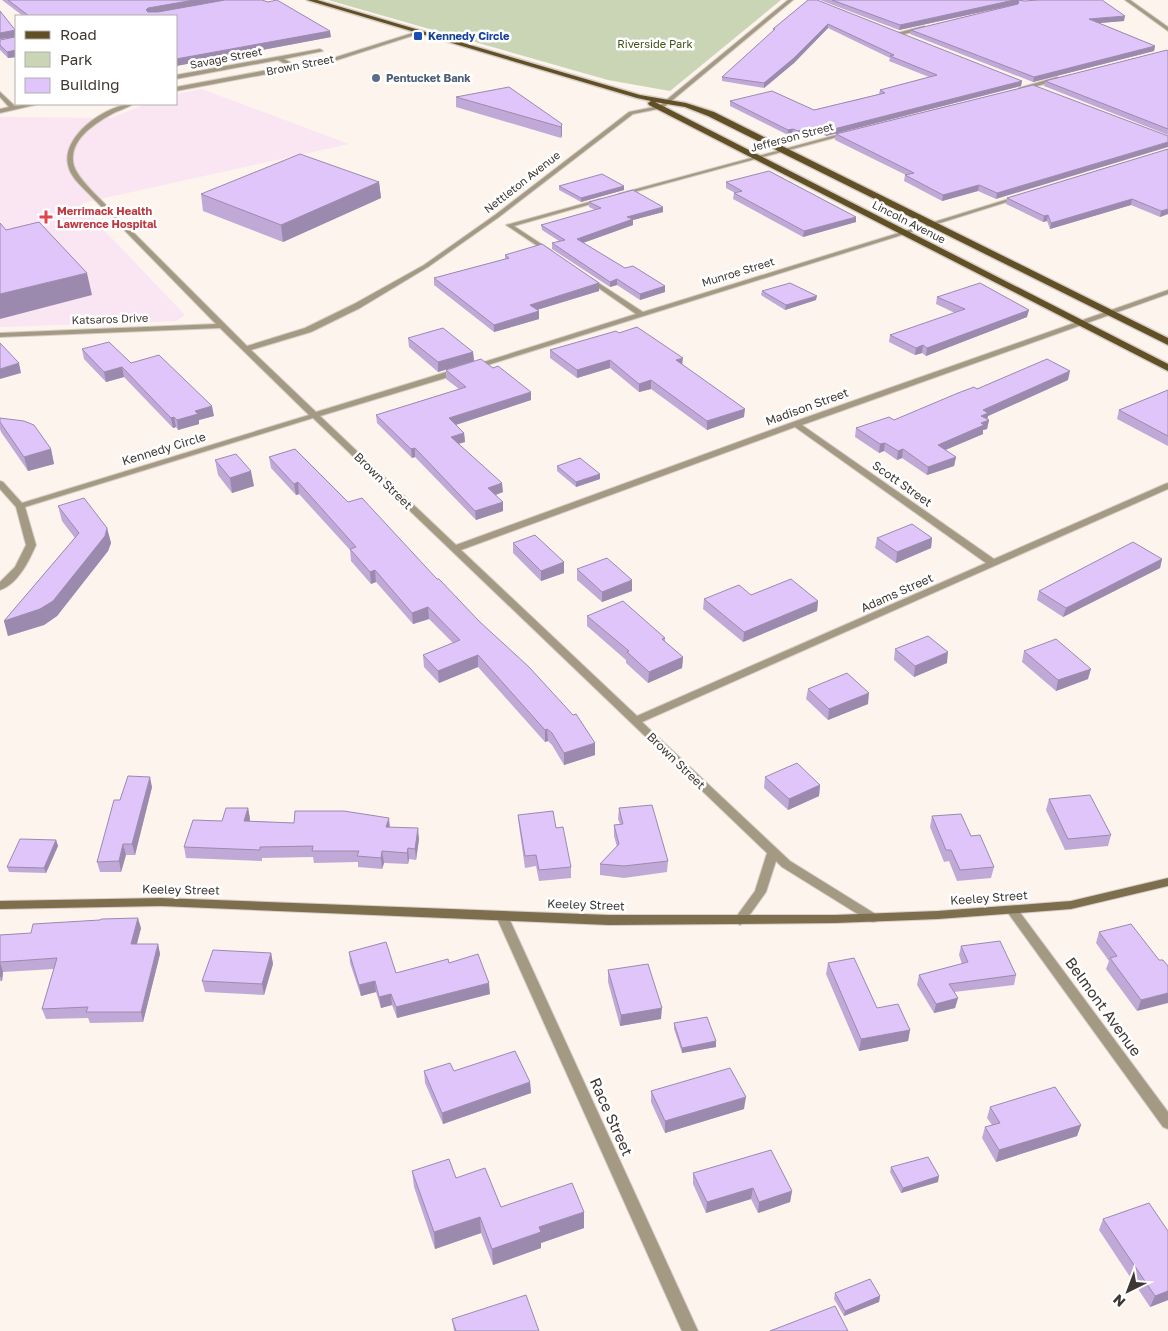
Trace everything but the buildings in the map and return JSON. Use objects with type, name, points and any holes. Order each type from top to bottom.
[{"type":"main road","name":"Lincoln Avenue","points":[[310,0],[639,97],[669,102],[711,114],[1168,342]]},
{"type":"main road","name":"Lincoln Avenue","points":[[639,97],[1168,368]]},
{"type":"street","name":"Nettleton Avenue","points":[[246,349],[308,330],[357,306],[426,266],[498,216],[631,113],[661,107],[669,102],[791,0]]},
{"type":"street","points":[[1127,0],[1168,29]]},
{"type":"street","points":[[900,34],[928,27]]},
{"type":"street","points":[[891,30],[908,37]]},
{"type":"street","name":"Brown Street","points":[[178,89],[294,67],[351,54],[421,32]]},
{"type":"street","name":"Savage Street","points":[[178,78],[320,51]]},
{"type":"street","name":"Savage Street","points":[[279,58],[294,67]]},
{"type":"street","points":[[1013,90],[1068,76]]},
{"type":"street","points":[[1025,82],[1041,89]]},
{"type":"street","points":[[0,94],[13,108]]},
{"type":"street","points":[[0,110],[30,105]]},
{"type":"street","name":"Brown Street","points":[[128,105],[106,115],[84,130],[71,148],[70,164],[77,176],[96,197],[222,326],[315,416],[773,852],[786,864],[873,918]]},
{"type":"street","name":"Jefferson Street","points":[[614,196],[860,130]]},
{"type":"street","name":"Munroe Street","points":[[315,416],[1026,194]]},
{"type":"street","points":[[559,258],[509,225],[605,199]]},
{"type":"street","points":[[584,275],[642,314]]},
{"type":"street","name":"Madison Street","points":[[455,549],[796,424],[1168,292]]},
{"type":"street","name":"Katsaros Drive","points":[[0,335],[222,326]]},
{"type":"street","name":"Kennedy Circle","points":[[20,506],[315,416]]},
{"type":"street","name":"Scott Street","points":[[796,424],[994,564]]},
{"type":"street","points":[[0,484],[20,506],[31,545],[14,577],[0,587]]},
{"type":"street","name":"Adams Street","points":[[635,722],[1168,486]]},
{"type":"street","points":[[740,920],[760,892],[773,852]]},
{"type":"street","name":"Keeley Street","points":[[0,905],[161,902],[609,920],[873,918],[1071,905],[1168,882]]},
{"type":"street","name":"Belmont Avenue","points":[[1012,910],[1168,1122]]},
{"type":"street","name":"Race Street","points":[[502,916],[690,1331]]},
{"type":"shaded area","name":"Merrimack Health Lawrence Hospital","points":[[202,89],[349,144],[82,203],[104,230],[185,315],[176,321],[0,327],[0,117],[111,118],[144,105],[178,105],[178,94]]},
{"type":"green space","name":"Riverside Park","points":[[328,0],[781,0],[670,91],[608,80]]},
{"type":"place","name":"Kennedy Circle","points":[[418,36]]},
{"type":"place","name":"Pentucket Bank","points":[[376,78]]},
{"type":"place","name":"Merrimack Health Lawrence Hospital","points":[[46,217]]}]
